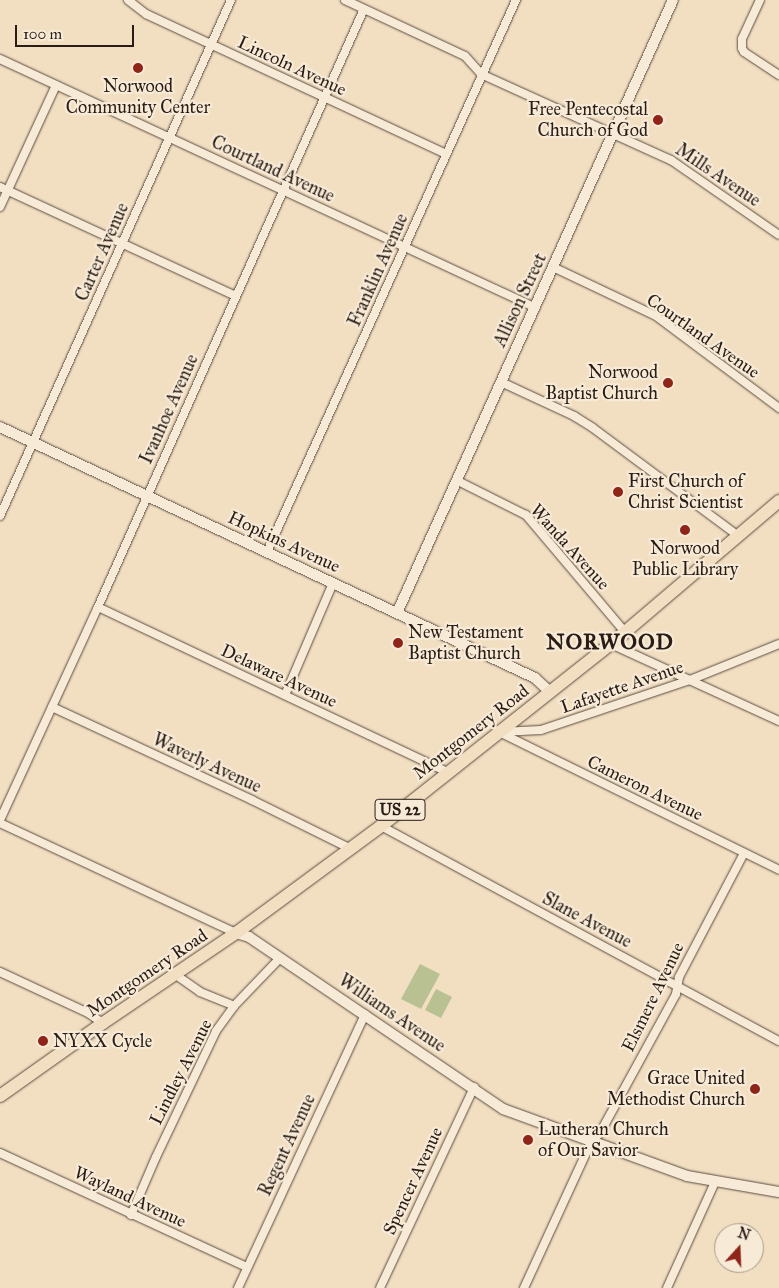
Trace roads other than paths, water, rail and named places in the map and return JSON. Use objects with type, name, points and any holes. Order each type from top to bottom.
[{"type":"main road","name":"Montgomery Road","points":[[0,1096],[103,1023],[236,933],[381,826],[611,644],[737,534],[779,501]]},
{"type":"street","name":"Lincoln Avenue","points":[[128,0],[146,14],[210,45],[446,154]]},
{"type":"street","name":"Carter Avenue","points":[[0,516],[231,0]]},
{"type":"street","name":"Mills Avenue","points":[[345,0],[465,56],[481,74],[671,160],[692,172],[779,235]]},
{"type":"street","name":"Franklin Avenue","points":[[268,552],[481,74],[516,0]]},
{"type":"street","name":"Allison Street","points":[[397,613],[673,0]]},
{"type":"street","points":[[760,0],[742,39],[742,48],[744,52],[779,76]]},
{"type":"street","name":"Ivanhoe Avenue","points":[[0,822],[326,98],[364,9]]},
{"type":"street","name":"Courtland Avenue","points":[[0,59],[534,307]]},
{"type":"street","points":[[0,207],[4,188],[56,85]]},
{"type":"street","points":[[4,188],[236,296]]},
{"type":"street","name":"Courtland Avenue","points":[[553,267],[656,316],[779,408]]},
{"type":"street","points":[[501,382],[574,416],[593,428],[737,534]]},
{"type":"street","name":"Hopkins Avenue","points":[[0,427],[536,678],[550,692]]},
{"type":"street","name":"Wanda Avenue","points":[[456,480],[526,515],[624,632]]},
{"type":"street","points":[[284,695],[333,583]]},
{"type":"street","name":"Delaware Avenue","points":[[98,607],[447,772]]},
{"type":"street","points":[[611,644],[779,721]]},
{"type":"street","name":"Lafayette Avenue","points":[[499,732],[541,730],[690,680],[779,644]]},
{"type":"street","name":"Waverly Avenue","points":[[52,707],[252,800],[349,848]]},
{"type":"street","name":"Cameron Avenue","points":[[499,732],[779,870]]},
{"type":"street","name":"Williams Avenue","points":[[0,822],[236,933],[249,936],[513,1113],[687,1176],[779,1192]]},
{"type":"street","name":"Slane Avenue","points":[[381,826],[779,1041]]},
{"type":"street","name":"Elsmere Avenue","points":[[524,1288],[591,1142],[600,1133],[676,994],[676,985],[744,853]]},
{"type":"street","name":"Lindley Avenue","points":[[131,1215],[156,1157],[216,1031],[234,1006],[280,958]]},
{"type":"street","points":[[0,972],[88,1013],[103,1023]]},
{"type":"street","points":[[176,975],[200,992],[234,1006]]},
{"type":"street","name":"Regent Avenue","points":[[238,1288],[365,1014]]},
{"type":"street","name":"Spencer Avenue","points":[[380,1288],[474,1087]]},
{"type":"street","name":"Wayland Avenue","points":[[0,1153],[247,1267]]},
{"type":"street","points":[[667,1288],[715,1182]]},
{"type":"place","name":"Norwood Community Center","points":[[138,68]]},
{"type":"place","name":"Free Pentecostal Church of God","points":[[658,120]]},
{"type":"place","name":"Norwood Baptist Church","points":[[668,383]]},
{"type":"place","name":"First Church of Christ Scientist","points":[[618,492]]},
{"type":"place","name":"Norwood Public Library","points":[[685,530]]},
{"type":"place","name":"New Testament Baptist Church","points":[[398,643]]},
{"type":"place","name":"NYXX Cycle","points":[[43,1041]]},
{"type":"place","name":"Grace United Methodist Church","points":[[755,1089]]},
{"type":"place","name":"Lutheran Church of Our Savior","points":[[528,1140]]},
{"type":"district","name":"NORWOOD","points":[[610,642]]}]
